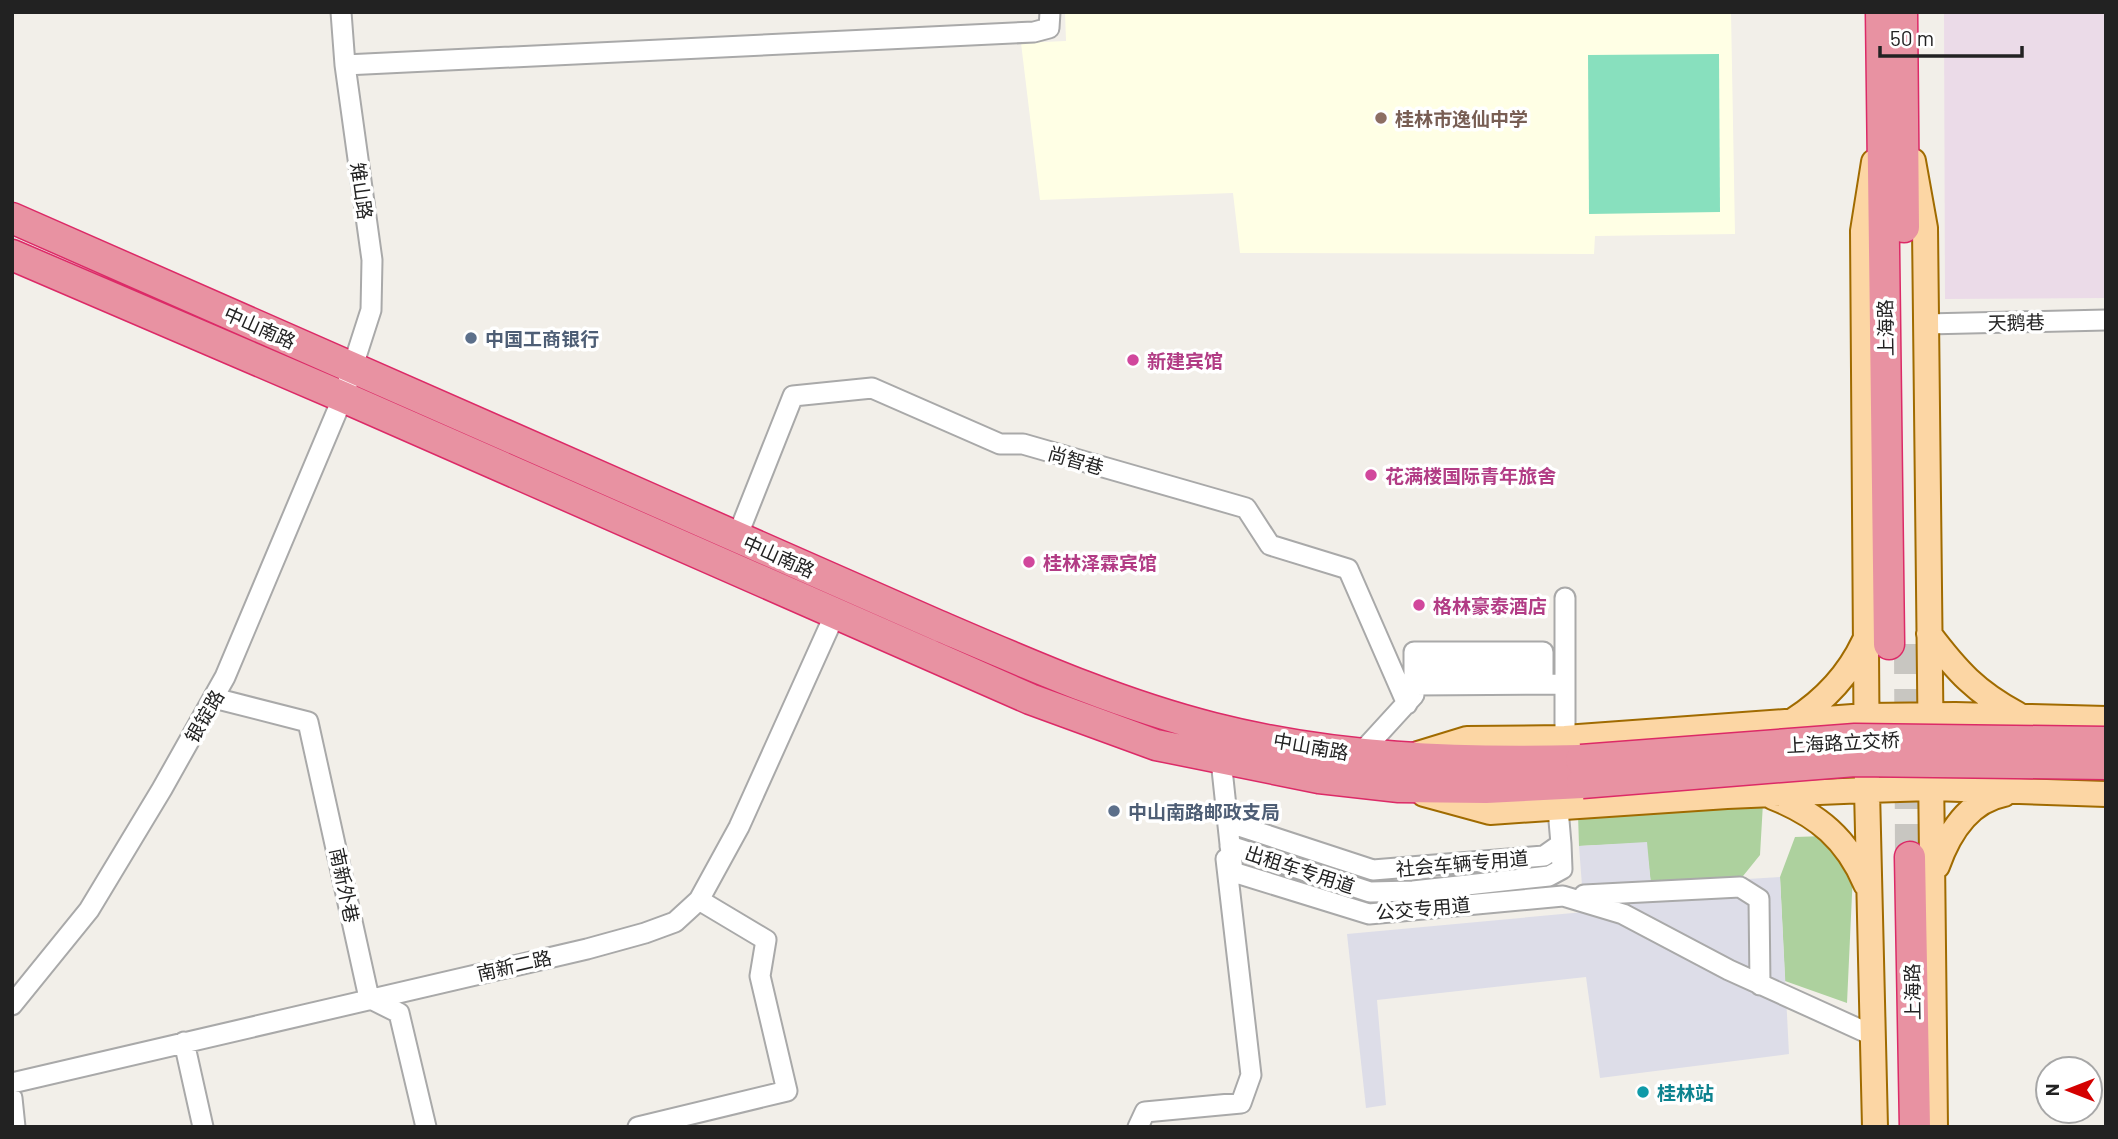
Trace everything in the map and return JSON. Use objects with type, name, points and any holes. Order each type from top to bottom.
[{"type":"highway","name":"上海路","points":[[1881,12],[1893,109]]},
{"type":"highway","name":"上海路","points":[[1898,640],[1893,109],[1902,12]]},
{"type":"highway","name":"中山南路","points":[[12,218],[1042,670],[1105,695],[1215,729],[1322,750],[1360,754],[1400,773]]},
{"type":"highway","name":"中山南路","points":[[12,255],[343,397],[1030,699],[1156,745],[1319,778],[1400,773],[1486,788],[1576,760]]},
{"type":"highway","name":"上海路立交桥","points":[[1576,760],[1855,739],[2106,742]]},
{"type":"highway","name":"上海路立交桥","points":[[1576,760],[2106,764]]},
{"type":"highway","name":"上海路","points":[[1897,1127],[1901,857],[1915,1127]]},
{"type":"main road","points":[[1875,1127],[1866,716],[1898,640],[1926,324],[1925,228],[1893,109]]},
{"type":"main road","points":[[1893,109],[1863,231],[1898,640],[1932,715],[1935,1127]]},
{"type":"main road","points":[[1898,640],[1953,666],[1989,699],[2021,716]]},
{"type":"main road","points":[[1792,722],[1821,703],[1853,666],[1898,640]]},
{"type":"main road","points":[[1400,773],[1467,739],[1576,760],[1792,722],[1866,716],[2106,719]]},
{"type":"main road","points":[[1400,773],[1560,842],[1766,794],[1932,788],[2106,794]]},
{"type":"main road","points":[[1933,877],[1944,846],[1972,808],[1997,795],[2020,790]]},
{"type":"main road","points":[[1766,794],[1800,808],[1828,827],[1859,867],[1869,890]]},
{"type":"street","name":"雉山路","points":[[341,12],[345,65],[372,260],[371,310],[343,397]]},
{"type":"street","points":[[345,65],[1034,32],[1049,28],[1050,12]]},
{"type":"street","points":[[1867,12],[1893,109]]},
{"type":"street","points":[[1893,109],[1916,12]]},
{"type":"street","name":"天鹅巷","points":[[1926,324],[2106,320]]},
{"type":"street","name":"尚智巷","points":[[737,537],[793,396],[872,388],[1000,444],[1023,444],[1246,508],[1270,545],[1348,569],[1406,704]]},
{"type":"street","name":"银锭路","points":[[12,1005],[89,910],[214,698],[343,397]]},
{"type":"street","points":[[1565,598],[1565,684],[1576,760]]},
{"type":"street","name":"南新二路","points":[[12,1083],[587,949],[675,922],[699,900],[740,827],[835,614]]},
{"type":"street","points":[[1360,754],[1414,695],[1414,676],[1543,676],[1565,684]]},
{"type":"street","name":"南新外巷","points":[[214,698],[308,722],[369,998]]},
{"type":"street","points":[[1218,759],[1230,829]]},
{"type":"street","points":[[1138,1127],[1145,1112],[1241,1102],[1251,1076],[1218,759]]},
{"type":"street","name":"社会车辆专用道","points":[[1230,829],[1373,870],[1544,856],[1560,842]]},
{"type":"street","name":"公交专用道","points":[[1230,829],[1233,872],[1369,914],[1563,896],[1623,914],[1760,985]]},
{"type":"street","points":[[1560,842],[1563,896],[1740,887],[1759,899],[1760,985],[1871,1035]]},
{"type":"street","points":[[638,1127],[787,1091],[760,976],[766,940],[699,900]]},
{"type":"street","points":[[369,998],[399,1013],[426,1127]]},
{"type":"street","points":[[184,1042],[203,1127]]},
{"type":"street","points":[[12,1098],[15,1127]]},
{"type":"shaded area","name":"桂林市逸仙中学","points":[[1065,12],[1731,12],[1735,234],[1595,236],[1594,254],[1240,253],[1233,193],[1040,200],[1021,43],[1066,41]]},
{"type":"shaded area","points":[[1944,12],[2106,12],[2106,298],[1945,299]]},
{"type":"shaded area","points":[[1647,842],[1651,885],[1780,877],[1789,1054],[1600,1078],[1586,977],[1377,1000],[1386,1105],[1366,1108],[1347,934],[1584,912],[1579,846]]},
{"type":"green space","points":[[1719,54],[1720,212],[1589,214],[1588,55]]},
{"type":"green space","points":[[1763,803],[1760,855],[1739,881],[1651,885],[1646,843],[1579,846],[1578,814]]},
{"type":"green space","points":[[1825,836],[1853,873],[1847,1003],[1785,981],[1780,877],[1795,837]]},
{"type":"tunnel","points":[[1909,644],[1910,857]]},
{"type":"place","name":"桂林市逸仙中学","points":[[1381,118]]},
{"type":"place","name":"中国工商银行","points":[[471,338]]},
{"type":"place","name":"新建宾馆","points":[[1133,360]]},
{"type":"place","name":"花满楼国际青年旅舍","points":[[1371,475]]},
{"type":"place","name":"桂林泽霖宾馆","points":[[1029,562]]},
{"type":"place","name":"格林豪泰酒店","points":[[1419,605]]},
{"type":"place","name":"中山南路邮政支局","points":[[1114,811]]},
{"type":"place","name":"桂林站","points":[[1643,1092]]}]
